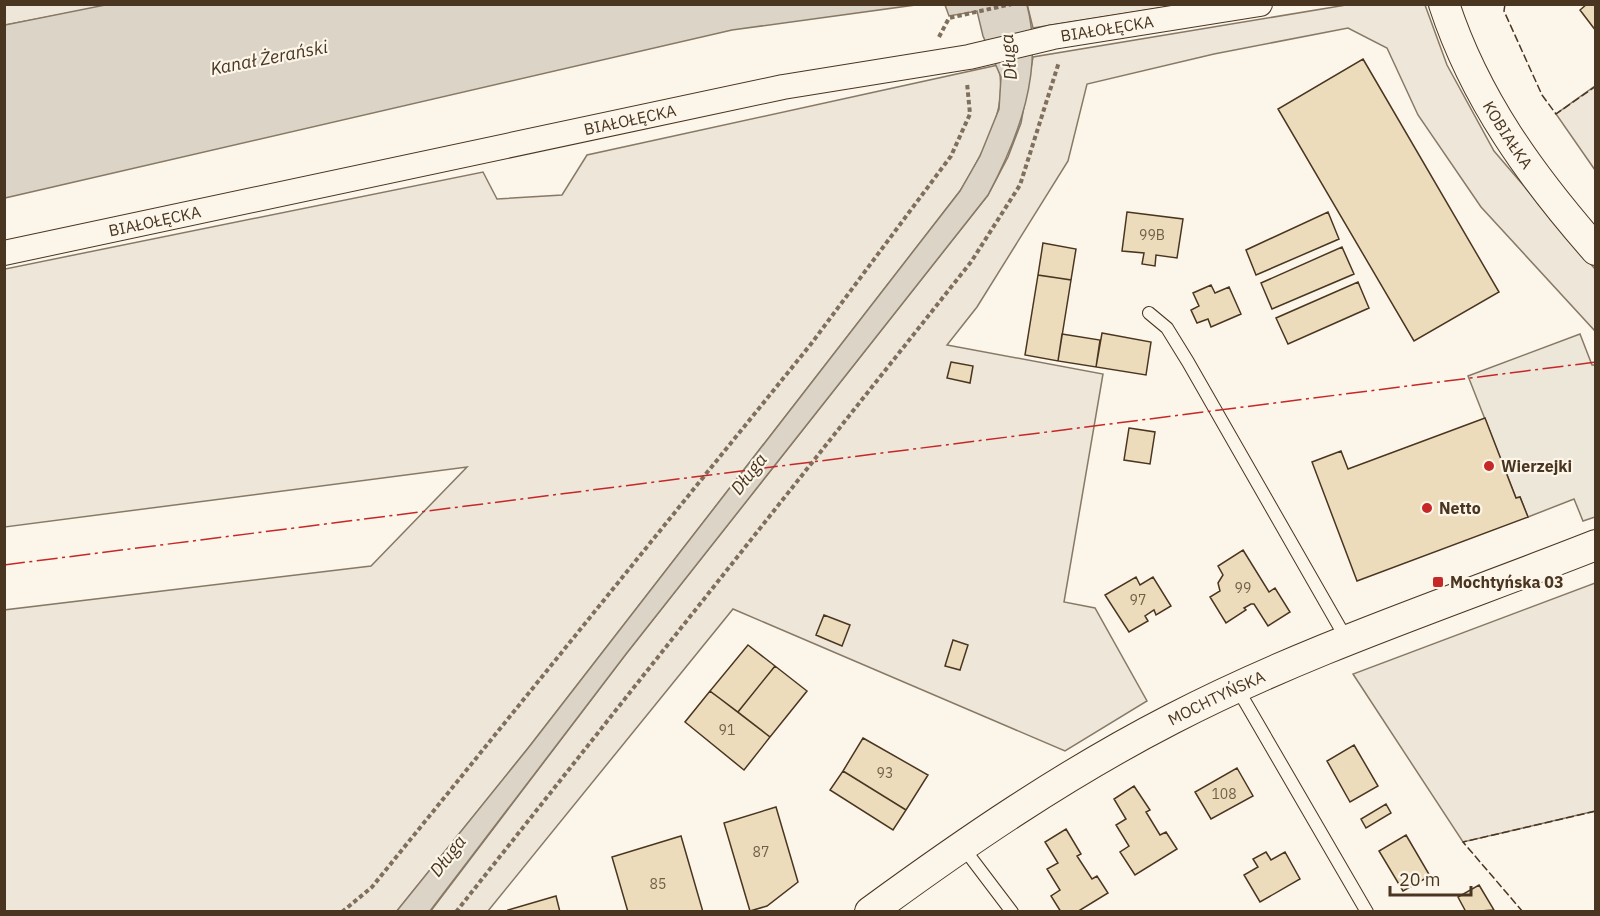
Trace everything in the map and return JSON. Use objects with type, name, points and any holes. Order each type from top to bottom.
[{"type":"street","name":"BIAŁOŁĘCKA","points":[[4,253],[783,87],[968,67],[1053,37],[1260,4]]},
{"type":"street","name":"KOBIAŁKA","points":[[1444,4],[1461,50],[1504,132],[1532,174],[1596,250]]},
{"type":"street","name":"MOCHTYŃSKA","points":[[870,912],[1040,794],[1123,744],[1237,688],[1348,641],[1596,545]]},
{"type":"lane","points":[[1149,313],[1167,328],[1188,362],[1348,641]]},
{"type":"lane","points":[[1237,688],[1366,912]]},
{"type":"lane","points":[[962,846],[1011,912]]},
{"type":"path","points":[[949,18],[1012,4]]},
{"type":"path","points":[[456,912],[971,262],[1020,185],[1059,60]]},
{"type":"path","points":[[342,912],[372,887],[590,620],[811,344],[944,166],[970,114],[968,67]]},
{"type":"shaded area","points":[[1027,4],[1179,5],[1033,28]]},
{"type":"shaded area","points":[[5,5],[110,5],[5,25]]},
{"type":"shaded area","points":[[1346,5],[1425,5],[1447,65],[1494,151],[1595,269],[1595,331],[1481,207],[1418,115],[1387,48],[1348,28],[1214,54],[1087,84],[1068,161],[977,307],[947,345],[1103,374],[1064,602],[1095,608],[1147,701],[1065,751],[733,609],[488,911],[430,912],[626,654],[988,195],[1008,157],[1021,123],[1033,57]]},
{"type":"shaded area","points":[[998,65],[1001,82],[1000,98],[992,131],[960,191],[529,747],[397,911],[5,911],[4,610],[371,566],[467,467],[5,527],[5,269],[483,172],[497,199],[562,195],[587,155]]},
{"type":"shaded area","points":[[1595,86],[1595,170],[1556,114]]},
{"type":"shaded area","points":[[1580,334],[1592,365],[1595,365],[1595,517],[1583,521],[1574,499],[1528,517],[1520,497],[1516,498],[1468,376]]},
{"type":"shaded area","points":[[1595,583],[1595,811],[1463,842],[1353,674]]},
{"type":"water","name":"Kanał Żerański","points":[[110,4],[915,5],[732,30],[5,198],[5,25]]},
{"type":"water","name":"Długa","points":[[945,5],[1027,5],[1032,54],[1026,103],[1010,150],[988,195],[626,654],[430,911],[396,912],[529,747],[960,191],[980,156],[999,109],[1001,77],[983,36],[977,11],[949,16]]},
{"type":"building","points":[[1587,4],[1596,4],[1596,31],[1580,10]]},
{"type":"building","points":[[1363,59],[1499,292],[1414,341],[1278,109]]},
{"type":"building","points":[[1127,212],[1183,219],[1177,258],[1156,255],[1155,266],[1142,264],[1144,253],[1122,251]]},
{"type":"building","points":[[1328,212],[1339,239],[1256,275],[1246,250]]},
{"type":"building","points":[[1043,243],[1076,249],[1071,280],[1038,275]]},
{"type":"building","points":[[1342,247],[1354,274],[1272,309],[1261,283]]},
{"type":"building","points":[[1038,275],[1071,280],[1058,361],[1025,355]]},
{"type":"building","points":[[1358,282],[1369,308],[1288,344],[1276,318]]},
{"type":"building","points":[[1211,285],[1215,293],[1229,287],[1241,314],[1211,327],[1208,319],[1197,323],[1191,310],[1199,306],[1193,293]]},
{"type":"building","points":[[1102,333],[1151,342],[1146,375],[1096,367]]},
{"type":"building","points":[[1062,334],[1100,340],[1096,367],[1058,361]]},
{"type":"building","points":[[951,362],[973,366],[970,383],[947,378]]},
{"type":"building","name":"Netto","points":[[1485,418],[1516,498],[1520,497],[1528,517],[1357,581],[1312,462],[1341,451],[1348,469]]},
{"type":"building","points":[[1129,428],[1155,432],[1150,464],[1124,460]]},
{"type":"building","points":[[1243,550],[1269,592],[1275,588],[1290,612],[1268,626],[1254,604],[1244,608],[1246,610],[1226,623],[1210,597],[1220,591],[1218,583],[1223,575],[1218,566]]},
{"type":"building","points":[[1136,577],[1140,585],[1153,577],[1171,606],[1156,615],[1154,610],[1145,616],[1148,621],[1129,632],[1105,595]]},
{"type":"building","points":[[824,615],[850,625],[842,646],[816,635]]},
{"type":"building","points":[[953,640],[968,645],[960,670],[945,666]]},
{"type":"building","points":[[748,645],[775,666],[738,712],[710,691]]},
{"type":"building","points":[[775,666],[807,691],[770,737],[738,712]]},
{"type":"building","points":[[710,691],[770,737],[744,770],[685,722]]},
{"type":"building","points":[[863,738],[928,775],[906,810],[843,771]]},
{"type":"building","points":[[1354,745],[1378,786],[1350,802],[1327,761]]},
{"type":"building","points":[[1237,768],[1253,796],[1211,819],[1195,792]]},
{"type":"building","points":[[843,771],[906,810],[893,830],[830,790]]},
{"type":"building","points":[[1134,786],[1150,810],[1146,812],[1160,835],[1166,832],[1177,849],[1135,875],[1120,852],[1129,846],[1116,825],[1126,819],[1114,799]]},
{"type":"building","points":[[1386,804],[1391,813],[1366,828],[1361,819]]},
{"type":"building","points":[[776,807],[798,882],[767,906],[750,911],[724,823]]},
{"type":"building","points":[[1066,829],[1081,854],[1077,856],[1092,879],[1097,876],[1108,893],[1077,912],[1061,912],[1051,896],[1060,890],[1047,869],[1058,863],[1045,842]]},
{"type":"building","points":[[1406,835],[1430,876],[1403,891],[1379,851]]},
{"type":"building","points":[[681,836],[703,912],[628,912],[612,857]]},
{"type":"building","points":[[1266,852],[1271,860],[1285,852],[1300,879],[1260,902],[1244,875],[1258,867],[1253,859]]},
{"type":"building","points":[[1479,885],[1494,910],[1466,912],[1458,897]]},
{"type":"building","points":[[556,896],[560,912],[509,912],[508,910]]},
{"type":"fence","points":[[1505,4],[1504,11],[1542,95],[1556,114],[1596,86]]},
{"type":"fence","points":[[1523,912],[1463,842],[1596,811]]},
{"type":"power","points":[[4,565],[1596,362]]},
{"type":"place","name":"Wierzejki","points":[[1489,466]]},
{"type":"place","name":"Netto","points":[[1427,508]]},
{"type":"place","name":"Mochtyńska 03","points":[[1438,582]]}]
